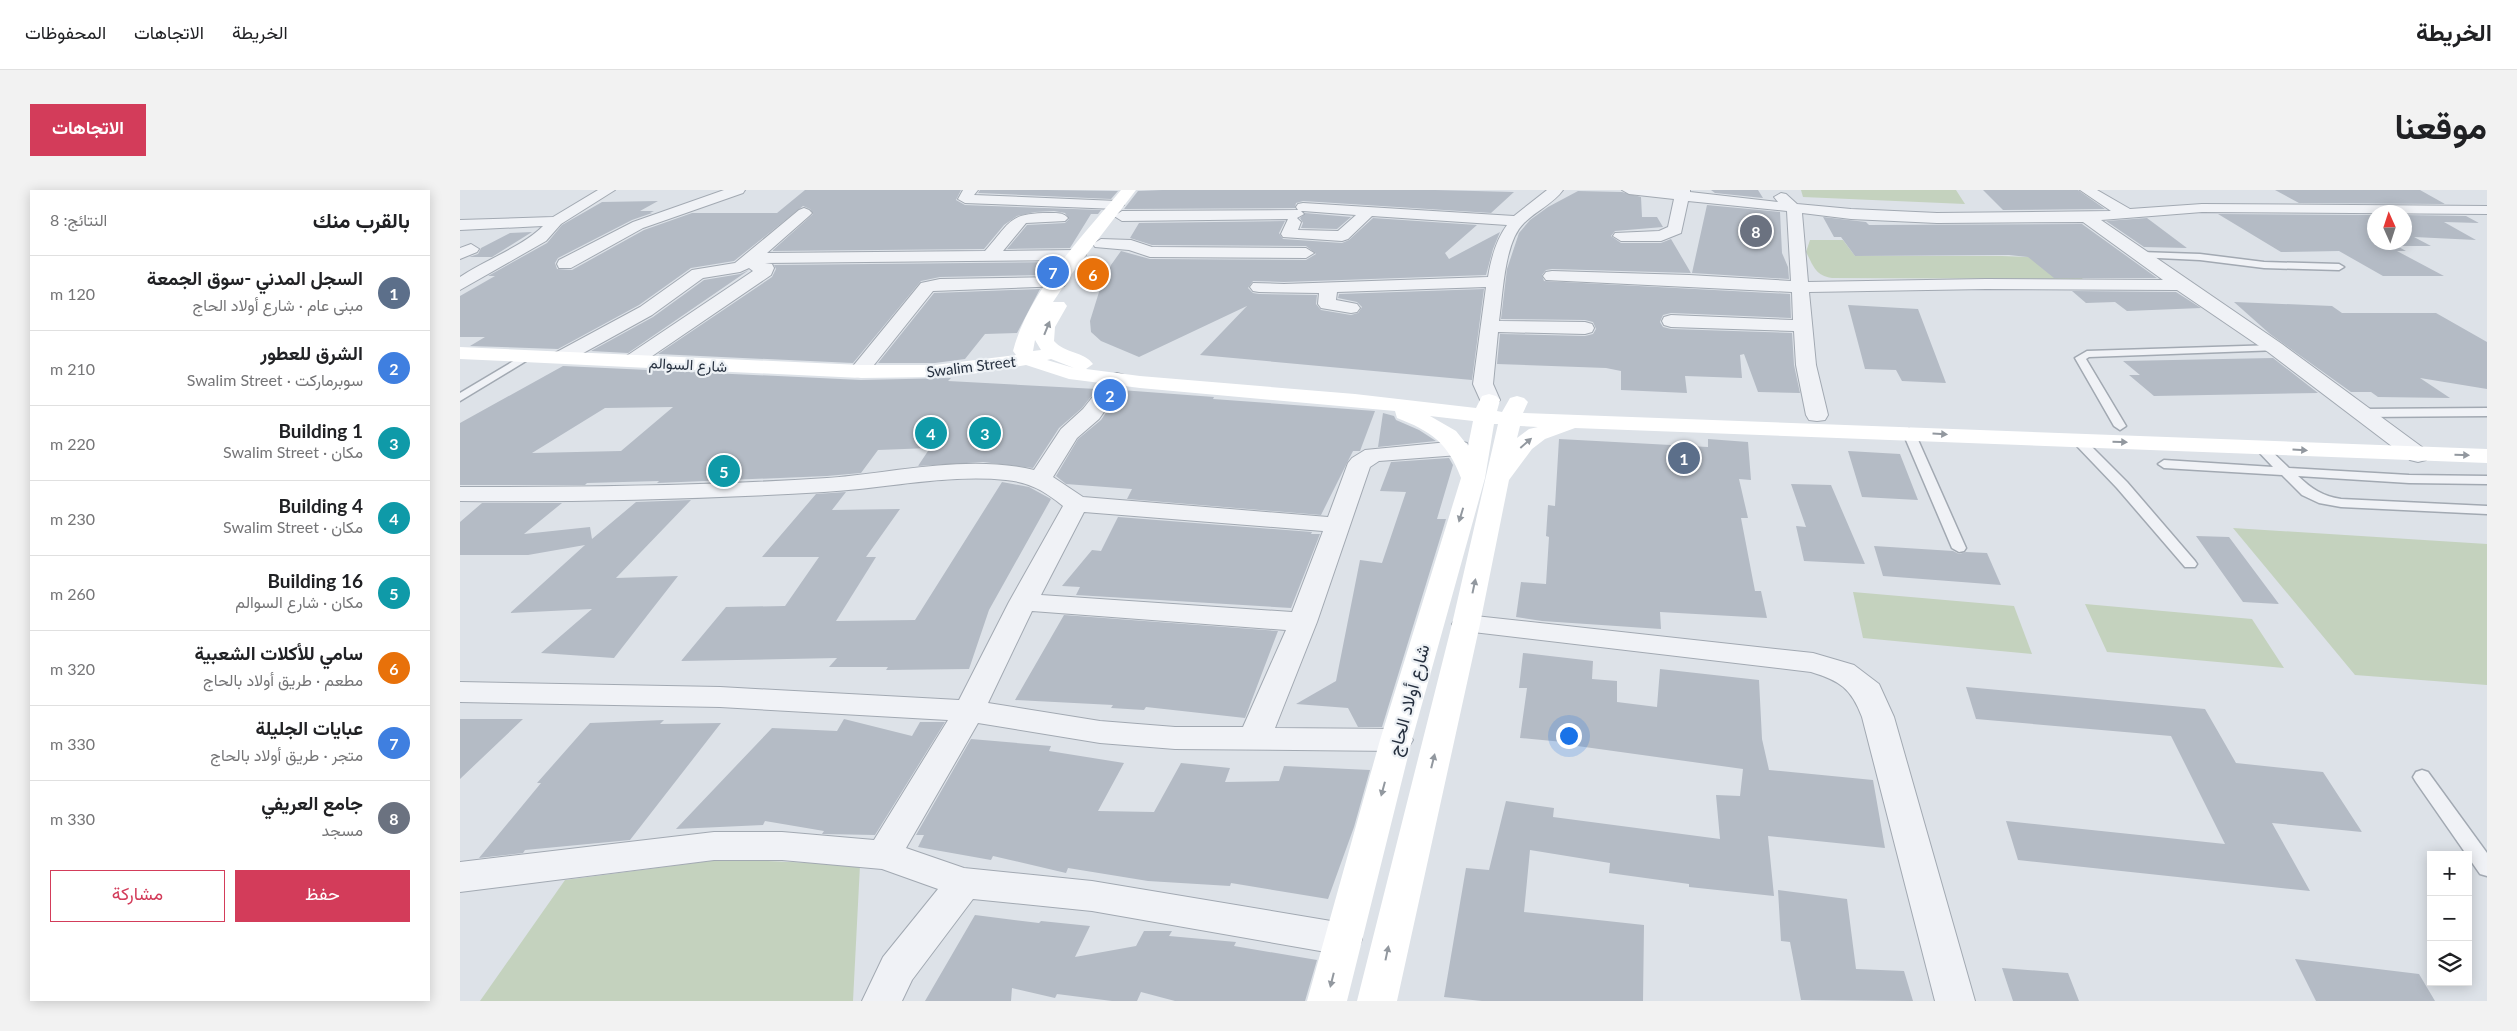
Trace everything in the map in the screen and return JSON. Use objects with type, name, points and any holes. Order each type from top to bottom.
[{"type":"main road","points":[[1046,358],[1047,344],[1044,332],[1058,289],[1101,244],[1115,213],[1129,190]]},
{"type":"main road","points":[[971,372],[1026,334],[1058,289],[1078,256],[1115,213],[1142,190]]},
{"type":"main road","points":[[1026,334],[1023,351],[1046,358],[1082,364],[1151,374],[1620,422]]},
{"type":"main road","name":"شارع السوالم","points":[[460,353],[916,372]]},
{"type":"main road","points":[[1046,358],[1069,373],[1432,408],[1818,415],[2397,438],[2487,438]]},
{"type":"main road","name":"Swalim Street","points":[[916,372],[971,372],[1046,358]]},
{"type":"main road","points":[[971,372],[1108,378]]},
{"type":"main road","points":[[1355,400],[1424,420],[1443,432],[1485,479],[1509,468],[1524,444],[1551,428],[1580,423],[1620,422],[2487,456]]},
{"type":"main road","name":"شارع أولاد الحاج","points":[[1377,1001],[1466,624],[1485,479],[1500,409]]},
{"type":"main road","name":"شارع أولاد الحاج","points":[[1327,1001],[1342,939],[1434,605],[1485,479]]},
{"type":"street","points":[[460,285],[486,267],[540,238],[556,221],[608,190]]},
{"type":"street","points":[[566,264],[638,225],[738,190]]},
{"type":"street","points":[[971,190],[964,199],[1115,213]]},
{"type":"street","points":[[1308,190],[1289,234],[1336,237],[1346,234],[1363,207]]},
{"type":"street","points":[[1500,409],[1484,384],[1495,282],[1509,233],[1517,221],[1556,190]]},
{"type":"street","points":[[1629,190],[1683,193],[1794,209],[1927,218],[2086,217],[2202,208],[2487,210]]},
{"type":"street","points":[[1775,190],[1794,209],[1806,364],[1818,415]]},
{"type":"street","points":[[2087,190],[2126,214]]},
{"type":"street","points":[[1621,236],[1661,236],[1675,230],[1683,193]]},
{"type":"street","points":[[2432,194],[2487,224]]},
{"type":"street","points":[[989,257],[1021,220],[1026,218],[1115,213],[1363,207],[1517,221]]},
{"type":"street","points":[[744,263],[804,213]]},
{"type":"street","points":[[2086,217],[2181,285],[2275,348],[2364,412],[2418,454]]},
{"type":"street","points":[[460,225],[556,221]]},
{"type":"street","points":[[1101,244],[1131,245],[1150,252],[1306,252]]},
{"type":"street","points":[[560,358],[646,311],[674,293],[698,274],[744,263],[1078,256]]},
{"type":"street","points":[[632,361],[765,272],[766,268],[744,263]]},
{"type":"street","points":[[1552,276],[1688,280],[1800,287],[1986,284],[2181,285]]},
{"type":"street","points":[[1260,286],[1284,289],[1495,282]]},
{"type":"street","points":[[859,371],[928,287],[940,284],[1058,289]]},
{"type":"street","points":[[1328,288],[1327,304],[1351,308]]},
{"type":"street","points":[[1671,321],[1802,326]]},
{"type":"street","points":[[1489,326],[1585,328]]},
{"type":"street","points":[[1039,480],[1069,434],[1091,414],[1108,378]]},
{"type":"street","points":[[1254,739],[1303,622],[1340,525],[1360,463],[1365,458],[1373,455],[1459,448]]},
{"type":"street","points":[[460,494],[722,491],[854,483],[948,474],[996,473],[1027,476],[1048,483],[1076,504],[1340,525]]},
{"type":"street","points":[[884,855],[969,711],[1023,602],[1076,504]]},
{"type":"street","points":[[1023,602],[1303,622]]},
{"type":"street","points":[[1466,624],[1813,663],[1843,672],[1868,691],[1878,717],[1955,1001]]},
{"type":"street","points":[[460,692],[720,697],[969,711],[1100,732],[1175,738],[1397,740]]},
{"type":"street","points":[[460,877],[714,846],[782,846],[884,855],[964,883],[1092,896],[1342,939]]},
{"type":"street","points":[[882,1001],[897,969],[964,883]]},
{"type":"lane","points":[[2140,255],[2200,257],[2264,265],[2339,267]]},
{"type":"lane","points":[[2120,426],[2080,358],[2087,354],[2275,348]]},
{"type":"lane","points":[[460,398],[527,356]]},
{"type":"lane","points":[[2364,412],[2481,412],[2487,420]]},
{"type":"lane","points":[[1909,433],[1959,548]]},
{"type":"lane","points":[[2078,440],[2122,485],[2190,564]]},
{"type":"lane","points":[[2262,448],[2307,492],[2319,499],[2341,503],[2487,510]]},
{"type":"lane","points":[[2164,464],[2409,479],[2487,480]]},
{"type":"lane","points":[[2422,777],[2487,868]]},
{"type":"green space","points":[[1801,190],[1956,190],[1965,204],[1803,197]]},
{"type":"green space","points":[[1810,240],[1843,240],[1855,256],[2057,258],[2083,279],[1832,278],[1822,275],[1813,266],[1806,252]]},
{"type":"green space","points":[[2233,528],[2487,544],[2487,685],[2355,675]]},
{"type":"green space","points":[[1853,592],[2014,606],[2032,654],[1863,638]]},
{"type":"green space","points":[[2085,604],[2252,619],[2284,668],[2107,652]]},
{"type":"green space","points":[[725,859],[860,865],[853,1001],[480,1001],[565,880]]},
{"type":"building","points":[[805,190],[961,190],[956,200],[965,205],[1101,210],[1098,214],[1091,214],[1070,248],[1007,249],[1027,225],[1065,223],[1069,219],[1065,213],[1054,211],[1035,212],[1017,216],[1004,225],[984,249],[772,251],[813,214],[810,209],[803,206],[734,261],[691,268],[639,305],[558,349],[470,346],[485,337],[460,337],[460,296],[495,276],[488,276],[547,243],[562,225],[602,202],[658,201],[640,211],[654,211],[650,213],[652,213],[632,220],[558,258],[555,263],[557,269],[572,270],[644,230],[692,213],[777,213]]},
{"type":"building","points":[[980,190],[1118,191],[1111,199],[978,193]]},
{"type":"building","points":[[1435,190],[1514,192],[1491,213],[1303,201],[1296,203],[1295,208],[1124,209],[1138,191]]},
{"type":"building","points":[[1711,190],[1758,190],[1763,198],[1715,193]]},
{"type":"building","points":[[1983,190],[2078,190],[2105,209],[2003,210]]},
{"type":"building","points":[[2275,190],[2420,190],[2445,204],[2299,203]]},
{"type":"building","points":[[1578,191],[1622,192],[1641,197],[1642,217],[1657,217],[1663,227],[1615,231],[1611,236],[1621,243],[1661,243],[1671,239],[1691,273],[1552,269],[1546,270],[1542,275],[1544,281],[1790,294],[1791,318],[1671,313],[1663,315],[1660,322],[1663,327],[1671,329],[1792,333],[1794,365],[1800,393],[1758,392],[1744,354],[1740,355],[1742,378],[1685,376],[1687,393],[1621,390],[1621,371],[1606,368],[1497,364],[1500,334],[1585,336],[1593,334],[1596,329],[1593,322],[1585,320],[1501,319],[1507,269],[1519,233],[1530,220],[1548,207]]},
{"type":"building","points":[[1707,205],[1780,212],[1782,253],[1788,267],[1789,279],[1692,273]]},
{"type":"building","points":[[1305,213],[1351,217],[1337,229],[1301,228],[1303,223],[1300,218]]},
{"type":"building","points":[[2218,214],[2367,215],[2367,250],[2404,250],[2406,251],[2397,251],[2444,276],[2383,276],[2339,251],[2281,252]]},
{"type":"building","points":[[2412,215],[2466,216],[2479,223],[2444,222],[2476,240],[2414,237],[2431,246],[2412,246]]},
{"type":"building","points":[[1823,217],[1866,222],[1869,225],[2082,224],[2157,278],[2054,278],[2028,257],[2009,255],[1855,256],[1841,237],[1834,237]]},
{"type":"building","points":[[1373,218],[1477,225],[1445,253],[1449,259],[1500,232],[1486,275],[1284,282],[1253,281],[1248,288],[1253,293],[1259,294],[1317,295],[1316,304],[1321,310],[1351,315],[1358,313],[1362,307],[1357,302],[1338,298],[1339,294],[1484,289],[1472,380],[1200,355],[1247,306],[1139,357],[1101,341],[1091,332],[1090,321],[1099,292],[1111,265],[1121,251],[1150,259],[1306,260],[1316,254],[1306,246],[1152,245],[1130,238],[1139,223],[1285,221],[1279,233],[1283,239],[1342,243],[1349,240]]},
{"type":"building","points":[[2147,218],[2187,248],[2144,247],[2106,221]]},
{"type":"building","points":[[532,232],[492,257],[469,257],[478,254],[481,248],[510,233]]},
{"type":"building","points":[[1059,262],[1049,275],[940,277],[921,281],[853,363],[658,354],[772,277],[776,269],[774,265]]},
{"type":"building","points":[[749,270],[628,353],[591,351],[653,317],[704,280],[740,274]]},
{"type":"building","points":[[1040,289],[1017,333],[985,334],[965,359],[935,363],[878,363],[934,293]]},
{"type":"building","points":[[2072,291],[2176,292],[2201,308],[2127,311],[2115,302],[2086,303]]},
{"type":"building","points":[[2234,302],[2332,306],[2342,313],[2436,313],[2487,342],[2487,389],[2420,378],[2450,398],[2378,397],[2371,392],[2351,392],[2270,334]]},
{"type":"building","points":[[1848,305],[1918,309],[1946,383],[1902,381],[1896,370],[1865,369]]},
{"type":"building","points":[[2273,358],[2318,393],[2154,396],[2129,375],[2140,375],[2123,361]]},
{"type":"building","points":[[563,366],[861,380],[951,378],[948,381],[1097,389],[1082,408],[1059,428],[1033,468],[983,462],[918,466],[930,448],[878,450],[861,473],[827,476],[657,483],[659,481],[587,483],[585,485],[460,485],[460,423]],"holes":[[[673,407],[621,451],[532,453],[605,408]]]},
{"type":"building","points":[[1121,390],[1375,411],[1360,451],[1353,451],[1321,515],[1127,499],[1132,489],[1066,484],[1056,476],[1078,439],[1101,420]]},
{"type":"building","points":[[1383,413],[1394,416],[1396,420],[1419,430],[1436,441],[1378,447]]},
{"type":"building","points":[[1559,439],[1708,447],[1708,439],[1748,442],[1751,480],[1739,479],[1748,518],[1741,518],[1755,591],[1761,591],[1767,618],[1660,612],[1661,629],[1542,621],[1516,617],[1521,582],[1546,584],[1549,537],[1546,536],[1548,505],[1555,506]]},
{"type":"building","points":[[1848,451],[1900,454],[1918,500],[1862,497]]},
{"type":"building","points":[[1449,458],[1453,465],[1437,519],[1446,519],[1382,727],[1358,727],[1348,708],[1296,704],[1336,681],[1360,560],[1382,563],[1406,492],[1380,491],[1391,462]]},
{"type":"building","points":[[1002,482],[1029,487],[1051,499],[989,610],[969,669],[886,670],[888,667],[829,667],[837,658],[681,661],[726,607],[785,606],[819,557],[762,557],[816,494],[846,492],[832,510],[900,509],[866,557],[876,557],[836,621],[915,620]]},
{"type":"building","points":[[1791,484],[1831,485],[1865,564],[1804,561],[1796,526],[1806,527]]},
{"type":"building","points":[[691,500],[616,578],[678,576],[614,658],[541,653],[592,609],[510,613],[585,545],[528,555],[460,555],[460,522],[482,503],[562,503],[524,534],[590,527],[592,539],[636,502]]},
{"type":"building","points":[[1118,517],[1320,534],[1291,608],[1076,595],[1080,587],[1062,586],[1092,550],[1101,551]]},
{"type":"building","points":[[2196,536],[2229,537],[2279,604],[2243,602]]},
{"type":"building","points":[[1874,546],[1953,551],[1959,554],[1966,552],[1987,553],[2001,585],[1883,576]]},
{"type":"building","points":[[1064,615],[1278,631],[1245,718],[1146,707],[1144,710],[1111,708],[1113,705],[1015,700]]},
{"type":"building","points":[[1523,653],[1593,661],[1592,679],[1617,681],[1617,702],[1657,707],[1660,669],[1759,680],[1762,739],[1769,770],[1873,780],[1885,848],[1768,836],[1774,896],[1689,887],[1689,884],[1609,873],[1610,863],[1530,850],[1524,912],[1644,925],[1643,1001],[1482,1001],[1444,997],[1466,868],[1489,870],[1506,801],[1554,808],[1553,817],[1720,839],[1716,795],[1740,796],[1743,769],[1563,744],[1563,742],[1520,738],[1527,688],[1519,688]]},
{"type":"building","points":[[1966,687],[2205,709],[2236,763],[2323,772],[2362,832],[2272,823],[2310,891],[2018,860],[2006,821],[2225,844],[2171,736],[1976,719]]},
{"type":"building","points":[[460,719],[523,719],[460,779]]},
{"type":"building","points":[[844,719],[912,736],[920,722],[945,722],[875,835],[822,834],[824,831],[765,821],[763,825],[676,829],[772,728],[837,731]]},
{"type":"building","points":[[664,720],[660,724],[721,723],[630,840],[525,850],[523,853],[479,858],[541,783],[537,783],[590,723]]},
{"type":"building","points":[[971,739],[1051,746],[1049,751],[1124,763],[1098,811],[1154,812],[1181,763],[1230,768],[1225,782],[1279,781],[1284,766],[1370,770],[1354,827],[1328,899],[1231,883],[1230,886],[1148,881],[1068,868],[1066,873],[993,856],[991,860],[918,847],[924,835],[916,835]]},
{"type":"building","points":[[1778,890],[1847,899],[1856,969],[1904,971],[1913,1001],[1801,1000],[1790,942],[1781,941]]},
{"type":"building","points":[[975,915],[1039,923],[1041,921],[1090,926],[1075,957],[1136,946],[1144,931],[1172,931],[1169,936],[1236,942],[1234,946],[1317,960],[1305,1001],[1175,1001],[1141,992],[1137,1001],[1112,1001],[1057,994],[1055,998],[1012,988],[1011,1001],[925,1001]]},
{"type":"building","points":[[2295,959],[2419,974],[2435,1001],[2316,1001]]},
{"type":"building","points":[[2002,968],[2068,973],[2079,1001],[2013,1001]]},
{"type":"place","name":"جامع العريفي","points":[[1756,231]]},
{"type":"place","name":"عبايات الجليلة","points":[[1053,272]]},
{"type":"place","name":"سامي للأكلات الشعبية","points":[[1093,274]]},
{"type":"place","name":"الشرق للعطور","points":[[1110,395]]},
{"type":"place","name":"Building 4","points":[[931,433]]},
{"type":"place","name":"Building 1","points":[[985,433]]},
{"type":"place","name":"السجل المدني -سوق الجمعة","points":[[1684,458]]},
{"type":"place","name":"Building 16","points":[[724,471]]}]
